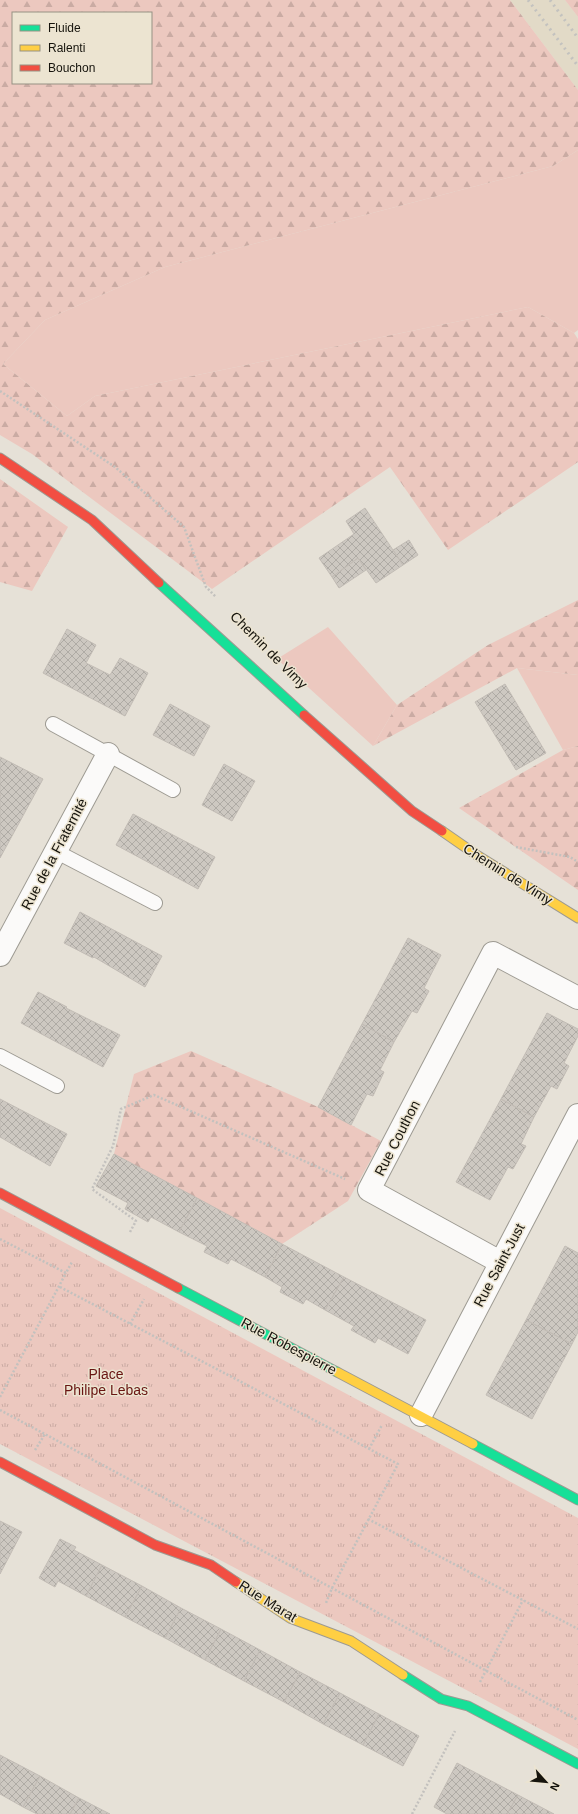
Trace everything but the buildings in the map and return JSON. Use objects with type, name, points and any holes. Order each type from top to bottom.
[{"type":"street","name":"Chemin de Vimy","points":[[0,458],[92,520],[192,614],[412,811],[478,856],[578,918]]},
{"type":"street","name":"Rue de la Fraternité","points":[[0,955],[108,754]]},
{"type":"street","name":"Rue Couthon","points":[[500,1262],[369,1190],[493,953],[578,998]]},
{"type":"street","name":"Rue Saint-Just","points":[[422,1416],[500,1262],[578,1115]]},
{"type":"street","name":"Rue Robespierre","points":[[0,1193],[578,1500]]},
{"type":"street","name":"Rue Marat","points":[[0,1462],[155,1545],[211,1565],[290,1618],[351,1641],[441,1699],[468,1706],[578,1764]]},
{"type":"lane","points":[[53,724],[173,790]]},
{"type":"lane","points":[[56,851],[155,903]]},
{"type":"lane","points":[[0,1056],[57,1086]]},
{"type":"path","points":[[0,391],[115,467],[184,527],[206,587],[217,598]]},
{"type":"path","name":"Chemin de Vimy","points":[[510,845],[570,857],[578,862]]},
{"type":"path","points":[[129,1233],[136,1220],[92,1188],[113,1146],[121,1109],[154,1096],[369,1190]]},
{"type":"path","points":[[0,1398],[60,1287],[84,1238]]},
{"type":"path","points":[[0,1239],[66,1273]]},
{"type":"path","points":[[60,1287],[398,1464],[332,1588]]},
{"type":"path","points":[[0,1410],[578,1720]]},
{"type":"path","points":[[368,1519],[578,1628]]},
{"type":"path","points":[[412,1814],[523,1600]]},
{"type":"shaded area","points":[[510,0],[565,0],[578,17],[578,90]]},
{"type":"green space","points":[[0,0],[510,0],[578,90],[578,150],[553,166],[165,267],[45,320],[3,364],[67,416],[95,396],[528,307],[574,333],[578,339],[578,462],[448,550],[390,467],[212,589],[32,454],[0,435]]},
{"type":"green space","points":[[565,0],[578,0],[578,17]]},
{"type":"green space","points":[[578,150],[578,330],[574,333],[528,307],[95,396],[67,416],[3,364],[45,320],[165,267],[553,166]]},
{"type":"green space","points":[[0,479],[68,527],[32,591],[0,582]]},
{"type":"green space","points":[[578,600],[578,675],[517,668],[373,746],[397,705],[488,645]]},
{"type":"green space","points":[[328,627],[397,705],[373,746],[277,659]]},
{"type":"green space","points":[[517,668],[578,675],[578,746],[563,750]]},
{"type":"green space","points":[[578,746],[578,890],[459,808],[563,750]]},
{"type":"green space","points":[[191,1051],[318,1107],[381,1141],[348,1201],[282,1244],[114,1154],[134,1074]]},
{"type":"green space","name":"Place Philipe Lebas","points":[[0,1208],[578,1518],[578,1749],[0,1444]]},
{"type":"railway","points":[[528,0],[578,66]]},
{"type":"railway","points":[[550,0],[578,38]]},
{"type":"traffic: fast","points":[[159,583],[304,715]]},
{"type":"traffic: fast","points":[[178,1288],[337,1372]]},
{"type":"traffic: fast","points":[[473,1444],[578,1500]]},
{"type":"traffic: fast","points":[[403,1675],[441,1699],[468,1706],[578,1764]]},
{"type":"traffic: slow","points":[[442,831],[478,856],[578,918]]},
{"type":"traffic: slow","points":[[337,1372],[473,1444]]},
{"type":"traffic: slow","points":[[236,1582],[290,1618],[351,1641],[403,1675]]},
{"type":"traffic: jam","points":[[0,458],[92,520],[159,583]]},
{"type":"traffic: jam","points":[[304,715],[412,811],[442,831]]},
{"type":"traffic: jam","points":[[0,1193],[178,1288]]},
{"type":"traffic: jam","points":[[0,1462],[155,1545],[211,1565],[236,1582]]}]
